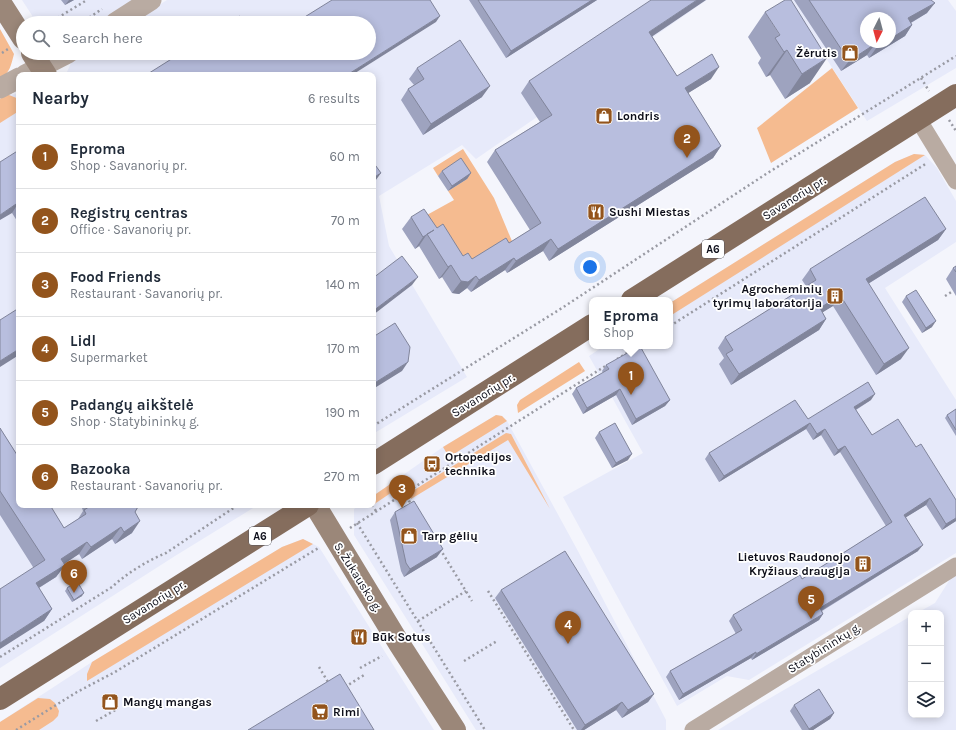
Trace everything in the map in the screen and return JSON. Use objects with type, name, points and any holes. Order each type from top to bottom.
[{"type":"main road","points":[[0,2],[16,27]]},
{"type":"main road","name":"Savanorių pr.","points":[[637,297],[956,95]]},
{"type":"main road","name":"Savanorių pr.","points":[[376,462],[589,327]]},
{"type":"main road","name":"Savanorių pr.","points":[[0,699],[303,508]]},
{"type":"main road","name":"S. Žukausko g.","points":[[317,508],[400,645],[455,730]]},
{"type":"street","points":[[110,15],[151,0]]},
{"type":"street","points":[[36,68],[53,60]]},
{"type":"street","points":[[0,88],[16,80]]},
{"type":"street","points":[[918,119],[956,181]]},
{"type":"street","name":"Statybininkų g.","points":[[693,730],[956,566]]},
{"type":"path","points":[[61,16],[87,0]]},
{"type":"path","points":[[376,424],[562,308],[766,174],[956,56]]},
{"type":"path","points":[[673,324],[940,154]]},
{"type":"path","points":[[945,296],[953,291]]},
{"type":"path","points":[[485,730],[357,523],[404,492],[634,349]]},
{"type":"path","points":[[404,492],[416,512]]},
{"type":"path","points":[[0,657],[112,588],[121,579],[156,557],[166,553],[234,508]]},
{"type":"path","points":[[437,545],[472,601]]},
{"type":"path","points":[[16,730],[315,550]]},
{"type":"path","points":[[418,621],[466,591]]},
{"type":"path","points":[[488,591],[495,599],[574,730]]},
{"type":"path","points":[[464,661],[497,641]]},
{"type":"path","points":[[360,668],[382,656]]},
{"type":"path","points":[[319,667],[328,682]]},
{"type":"path","points":[[344,687],[364,675]]},
{"type":"path","points":[[96,721],[117,709],[116,707]]},
{"type":"shaded area","points":[[22,0],[138,0],[113,16],[32,16]]},
{"type":"shaded area","points":[[167,0],[707,0],[476,159],[462,145],[379,196],[389,246],[467,377],[376,432],[376,72],[67,72],[74,60],[376,60],[376,16],[142,16]]},
{"type":"shaded area","points":[[788,0],[948,0],[956,11],[956,68],[867,121]]},
{"type":"shaded area","points":[[0,29],[14,54],[8,71],[0,79]]},
{"type":"shaded area","points":[[832,68],[858,108],[771,163],[757,128]]},
{"type":"shaded area","points":[[16,94],[16,508],[253,508],[0,668],[0,99],[5,95]]},
{"type":"shaded area","points":[[5,95],[16,98],[16,113],[0,123],[0,99]]},
{"type":"shaded area","points":[[463,149],[494,198],[514,246],[463,271],[428,240],[416,221],[454,200],[448,191],[467,179],[457,164],[438,176],[433,168]]},
{"type":"shaded area","points":[[914,154],[925,155],[937,168],[956,201],[956,242],[885,288],[956,400],[956,553],[749,680],[727,676],[677,706],[563,497],[643,453],[589,356],[600,349],[673,349],[673,301],[895,162]]},
{"type":"shaded area","points":[[914,154],[925,155],[673,314],[673,301],[895,162]]},
{"type":"shaded area","points":[[579,362],[585,371],[518,413],[517,405],[520,400]]},
{"type":"shaded area","points":[[496,415],[502,416],[507,421],[579,553],[666,720],[666,730],[476,730],[354,535],[354,509],[376,508],[376,494],[443,447]]},
{"type":"shaded area","points":[[496,415],[502,416],[507,421],[449,457],[443,447]]},
{"type":"shaded area","points":[[506,433],[511,434],[550,509],[508,440],[411,499],[411,492]]},
{"type":"shaded area","points":[[402,476],[407,482],[376,503],[376,494]]},
{"type":"shaded area","points":[[303,539],[319,547],[434,730],[0,730],[0,722],[92,662],[282,547]]},
{"type":"shaded area","points":[[303,539],[313,544],[87,681],[87,674],[92,662],[282,547]]},
{"type":"shaded area","points":[[956,573],[956,730],[718,730],[908,618],[908,718],[944,718],[944,610],[922,610],[935,603],[952,576]]},
{"type":"shaded area","points":[[38,698],[50,699],[55,703],[59,711],[58,716],[53,721],[39,730],[0,730],[0,722]]},
{"type":"building","points":[[332,0],[430,0],[440,16],[376,57],[376,16],[306,16]]},
{"type":"building","points":[[478,0],[592,0],[511,51]]},
{"type":"building","points":[[651,0],[697,0],[649,32],[677,76],[712,54],[719,67],[685,88],[721,146],[558,249],[551,239],[516,261],[514,258],[479,280],[476,276],[468,282],[461,281],[451,265],[448,267],[427,234],[423,237],[411,217],[424,209],[437,228],[443,224],[463,256],[468,253],[472,259],[506,238],[509,243],[541,223],[495,150],[552,115],[529,81]]},
{"type":"building","points":[[785,0],[791,0],[827,58],[802,74],[787,50],[784,52],[775,38],[780,35],[765,12]]},
{"type":"building","points":[[809,0],[931,0],[935,3],[908,18],[912,25],[896,35],[896,12],[860,12],[860,48],[869,48],[849,61]]},
{"type":"building","points":[[460,40],[490,86],[431,124],[408,89],[424,79],[417,68]]},
{"type":"building","points":[[170,60],[371,60],[352,72],[151,72]]},
{"type":"building","points":[[16,152],[16,204],[0,215],[0,162]]},
{"type":"building","points":[[461,158],[471,173],[452,186],[442,171]]},
{"type":"building","points":[[376,166],[381,173],[376,176]]},
{"type":"building","name":"Agrocheminių tyrimų laboratorija","points":[[925,197],[946,229],[866,279],[909,348],[884,364],[840,295],[820,308],[826,319],[739,374],[726,354],[733,350],[725,337],[816,280],[810,269]]},
{"type":"building","points":[[402,256],[418,277],[376,309],[376,276]]},
{"type":"building","points":[[916,290],[936,321],[926,328],[906,296]]},
{"type":"building","points":[[16,310],[16,351],[0,361],[0,320]]},
{"type":"building","points":[[395,323],[410,347],[408,362],[376,382],[376,335]]},
{"type":"building","points":[[635,349],[642,349],[670,400],[636,419],[620,389],[587,408],[576,388],[609,369],[606,365]]},
{"type":"building","points":[[868,382],[875,394],[854,407],[872,435],[898,419],[916,447],[921,444],[956,500],[956,518],[946,524],[930,498],[904,515],[923,545],[820,608],[823,614],[756,654],[756,652],[683,694],[670,671],[742,630],[733,615],[800,575],[802,579],[892,522],[845,446],[838,450],[825,429],[817,434],[810,423],[724,476],[709,453],[795,400],[808,419]]},
{"type":"building","points":[[956,409],[956,430],[947,415]]},
{"type":"building","points":[[615,423],[632,454],[616,463],[599,432]]},
{"type":"building","points":[[0,428],[16,453],[16,508],[52,508],[64,528],[86,514],[84,510],[87,508],[137,508],[135,512],[140,521],[124,532],[121,527],[91,547],[87,542],[61,559],[65,565],[36,583],[52,609],[0,643],[0,589],[45,560],[0,491]]},
{"type":"building","name":"Tarp gėlių","points":[[414,501],[443,549],[410,569],[406,563],[395,512]]},
{"type":"building","points":[[565,551],[654,694],[628,710],[622,702],[585,725],[501,590]]},
{"type":"building","points":[[77,581],[84,593],[74,600],[67,588]]},
{"type":"building","name":"Rimi","points":[[340,674],[374,730],[248,730]]},
{"type":"building","points":[[819,689],[834,713],[809,729],[794,705]]},
{"type":"place","name":"Žėrutis","points":[[850,53]]},
{"type":"place","name":"Londris","points":[[604,116]]},
{"type":"place","name":"Registrų centras","points":[[687,158]]},
{"type":"place","name":"Sushi Miestas","points":[[596,212]]},
{"type":"place","name":"Agrocheminių tyrimų laboratorija","points":[[835,296]]},
{"type":"place","name":"Eproma","points":[[631,395]]},
{"type":"place","name":"Ortopedijos technika","points":[[432,464]]},
{"type":"place","name":"Food Friends","points":[[402,508]]},
{"type":"place","name":"Tarp gėlių","points":[[409,536]]},
{"type":"place","name":"Lietuvos Raudonojo Kryžiaus draugija","points":[[863,564]]},
{"type":"place","name":"Bazooka","points":[[74,593]]},
{"type":"place","name":"Padangų aikštelė","points":[[811,619]]},
{"type":"place","name":"Būk Sotus","points":[[359,637]]},
{"type":"place","name":"Lidl","points":[[568,644]]},
{"type":"place","name":"Mangų mangas","points":[[110,702]]},
{"type":"place","name":"Rimi","points":[[320,712]]}]
